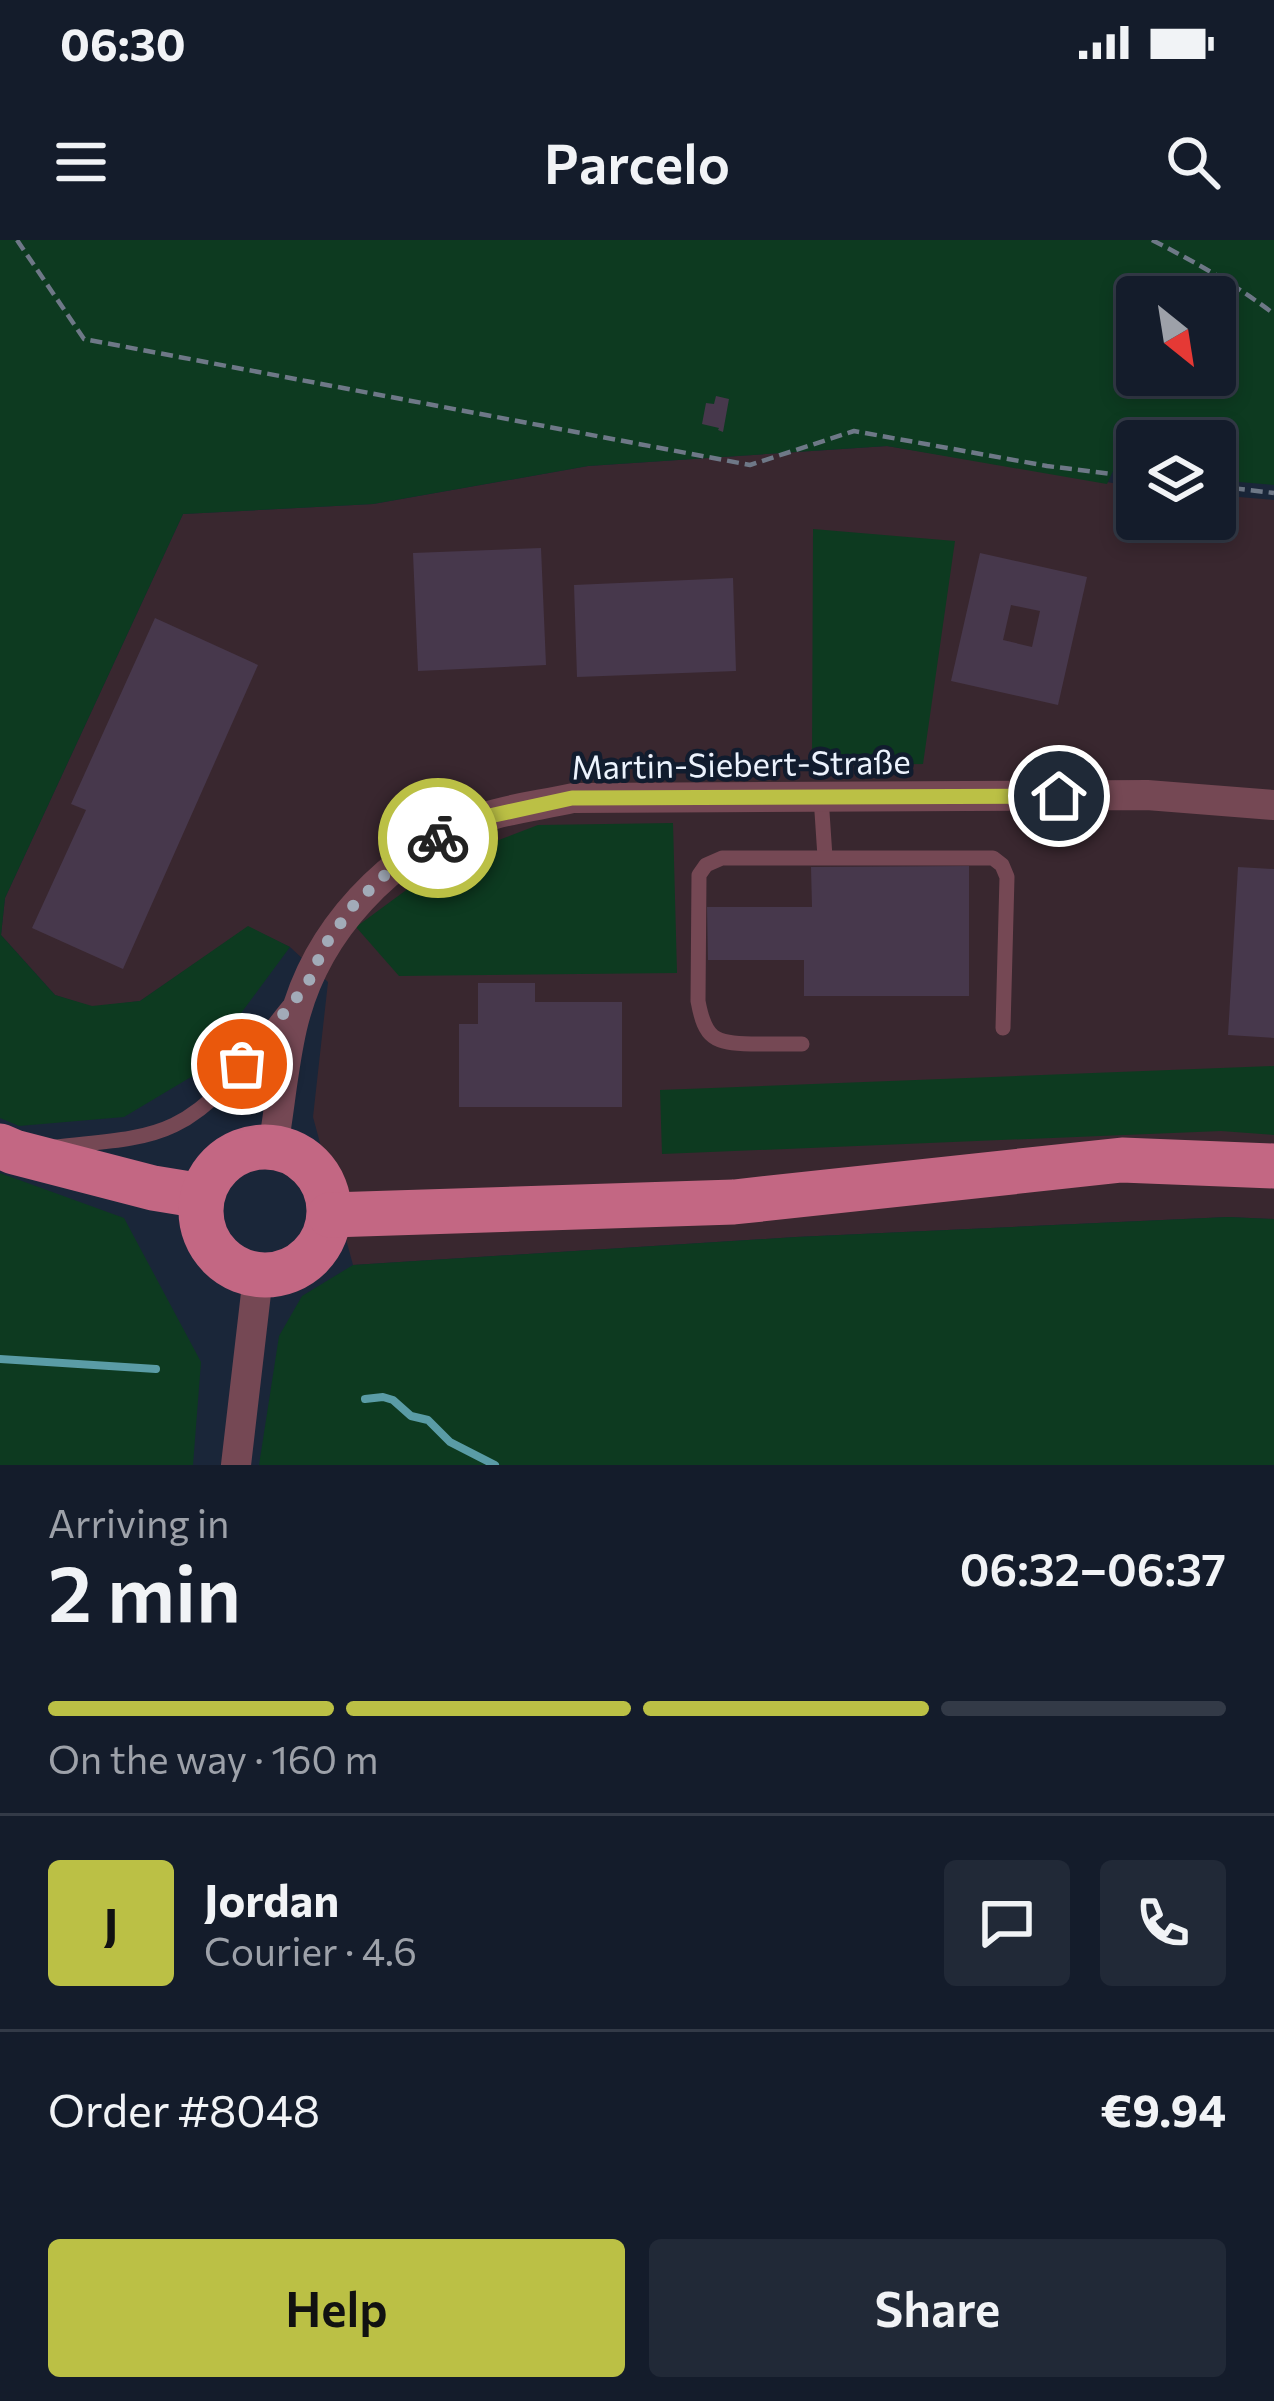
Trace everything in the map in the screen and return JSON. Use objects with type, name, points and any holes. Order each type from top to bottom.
[{"type":"main road","points":[[274,1147],[292,1152],[321,1178],[330,1215],[314,1253],[298,1267],[258,1276],[224,1262],[212,1248],[200,1214],[202,1196],[209,1178],[237,1153],[274,1147]]},
{"type":"main road","points":[[7,1149],[153,1189],[202,1196]]},
{"type":"main road","points":[[330,1215],[734,1202],[1122,1160],[1274,1166]]},
{"type":"street","name":"Martin-Siebert-Straße","points":[[274,1147],[292,1026],[325,945],[353,906],[387,873],[437,839],[485,817],[572,798],[1147,795],[1274,805]]},
{"type":"street","points":[[236,1465],[258,1276]]},
{"type":"lane","points":[[821,796],[825,856]]},
{"type":"lane","points":[[802,1044],[726,1044],[708,1033],[701,1020],[699,875],[706,865],[722,858],[993,858],[1003,865],[1007,877],[1003,1028]]},
{"type":"lane","points":[[7,1149],[133,1137],[173,1126],[223,1088],[307,985]]},
{"type":"path","points":[[16,240],[84,339],[750,465],[854,431],[1116,474]]},
{"type":"path","points":[[1152,240],[1274,314]]},
{"type":"path","points":[[1236,488],[1274,493]]},
{"type":"shaded area","points":[[887,446],[1116,484],[1116,540],[1236,540],[1236,497],[1274,500],[1274,1219],[1228,1217],[796,1237],[353,1265],[313,1117],[328,982],[290,947],[248,927],[140,1001],[92,1007],[55,995],[1,935],[5,898],[183,514],[373,504],[588,466]]},
{"type":"green space","points":[[0,240],[1274,240],[1274,485],[1236,482],[1236,420],[1116,420],[1116,469],[1107,484],[887,446],[588,466],[373,504],[183,514],[5,898],[1,935],[55,995],[92,1006],[140,1001],[248,926],[290,947],[196,1074],[124,1117],[19,1126],[0,1118]]},
{"type":"green space","points":[[813,529],[955,541],[923,764],[812,766]]},
{"type":"green space","points":[[673,823],[677,973],[399,976],[356,927],[447,860],[538,825]]},
{"type":"green space","points":[[1274,1066],[1274,1135],[1221,1131],[662,1154],[660,1090]]},
{"type":"green space","points":[[0,1173],[124,1218],[201,1362],[193,1465],[0,1465]]},
{"type":"green space","points":[[1228,1217],[1274,1219],[1274,1465],[259,1465],[279,1336],[302,1296],[353,1265],[796,1237]]},
{"type":"building","points":[[716,396],[729,399],[723,432],[702,424],[706,403],[714,404]]},
{"type":"building","points":[[541,548],[546,665],[418,671],[413,553]]},
{"type":"building","points":[[980,553],[1087,577],[1058,705],[951,681]],"holes":[[[1011,605],[1040,611],[1032,647],[1003,640]]]},
{"type":"building","points":[[733,578],[736,671],[577,677],[574,585]]},
{"type":"building","points":[[155,618],[258,665],[123,969],[32,928],[86,810],[71,804]]},
{"type":"building","points":[[969,866],[969,996],[804,996],[804,960],[708,960],[707,907],[812,907],[811,867]]},
{"type":"building","points":[[1238,867],[1274,869],[1274,1038],[1228,1035]]},
{"type":"building","points":[[478,983],[535,983],[535,1002],[622,1002],[622,1107],[459,1107],[459,1024],[478,1024]]},
{"type":"waterway","points":[[0,1359],[156,1369]]},
{"type":"waterway","points":[[365,1399],[393,1400],[411,1416],[428,1420],[450,1442],[495,1465]]},
{"type":"way so far","points":[[242,1064],[307,985],[325,945],[353,906],[387,873],[438,838]]},
{"type":"route","points":[[438,838],[485,817],[572,798],[1059,796]]}]
